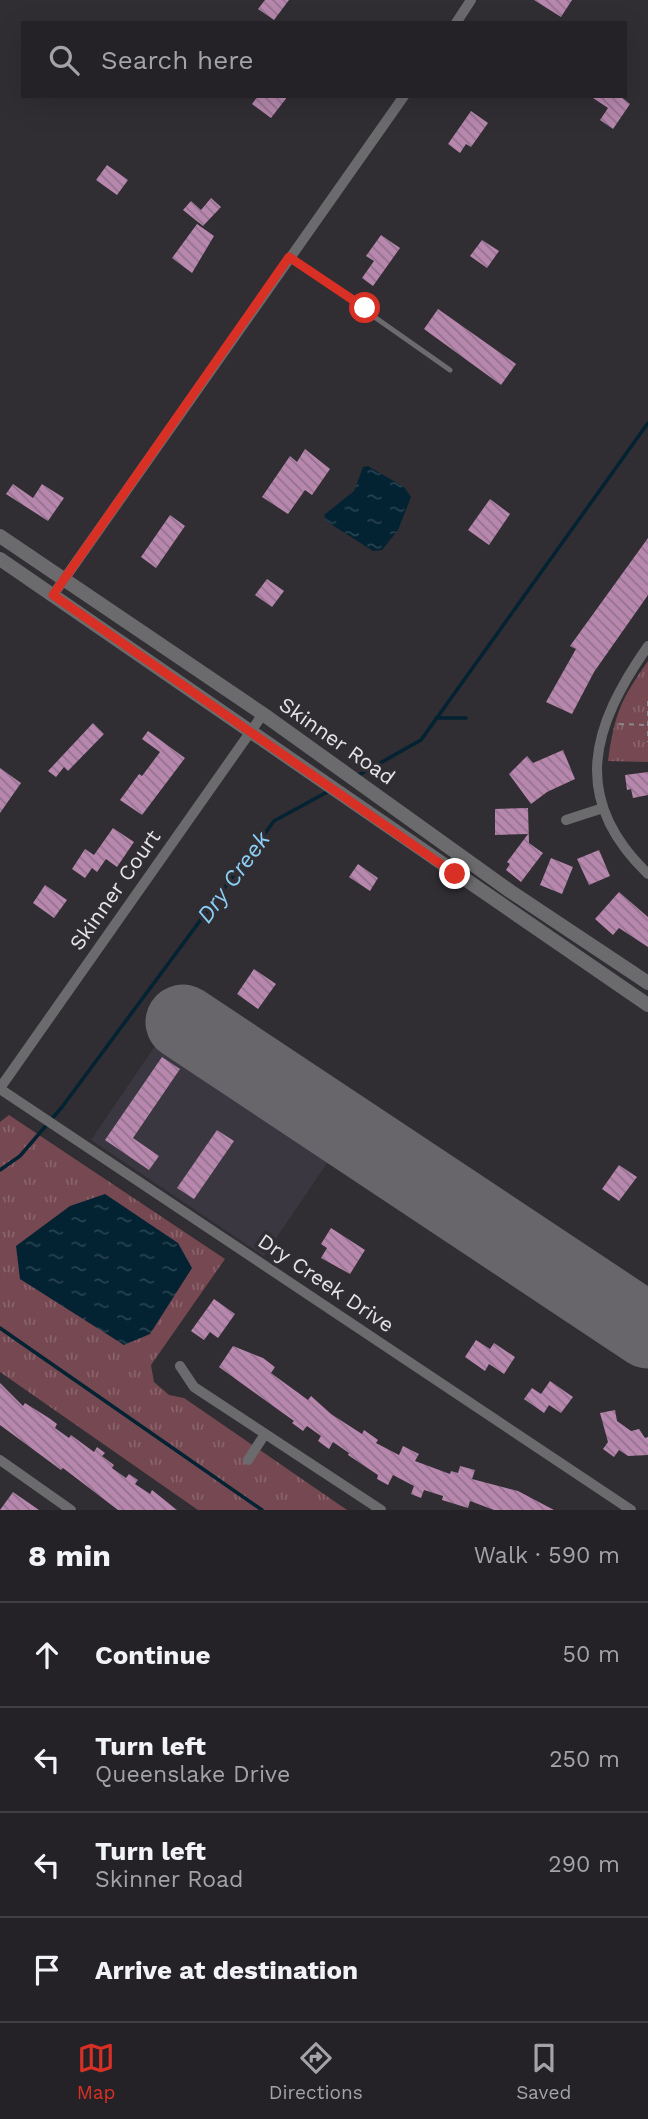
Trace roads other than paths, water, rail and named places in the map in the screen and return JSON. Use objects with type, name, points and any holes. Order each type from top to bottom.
[{"type":"street","points":[[457,21],[471,0]]},
{"type":"street","points":[[53,595],[403,98]]},
{"type":"street","name":"Skinner Road","points":[[0,536],[341,769],[510,891],[648,983]]},
{"type":"street","name":"Skinner Road","points":[[0,559],[648,1005]]},
{"type":"street","points":[[648,646],[624,681],[604,724],[598,769],[603,808],[628,854],[648,874]]},
{"type":"street","name":"Skinner Court","points":[[0,1088],[263,715]]},
{"type":"street","points":[[566,820],[603,808]]},
{"type":"street","name":"Dry Creek Drive","points":[[0,1088],[631,1510]]},
{"type":"street","points":[[180,1366],[194,1387],[381,1510]]},
{"type":"street","points":[[248,1460],[265,1434]]},
{"type":"street","points":[[1,1464],[71,1510]]},
{"type":"lane","points":[[289,257],[450,370]]},
{"type":"water","points":[[368,466],[404,487],[411,497],[398,530],[382,550],[373,551],[326,521],[324,515],[354,491],[363,467]]},
{"type":"water","points":[[105,1194],[178,1243],[192,1268],[150,1334],[124,1345],[20,1279],[16,1246],[70,1206]]},
{"type":"waterway","name":"Dry Creek","points":[[357,776],[421,740],[648,423]]},
{"type":"waterway","points":[[436,718],[466,718]]},
{"type":"waterway","name":"Dry Creek","points":[[0,1170],[20,1156],[62,1107],[274,821],[329,791]]},
{"type":"waterway","points":[[0,1328],[262,1510]]}]
